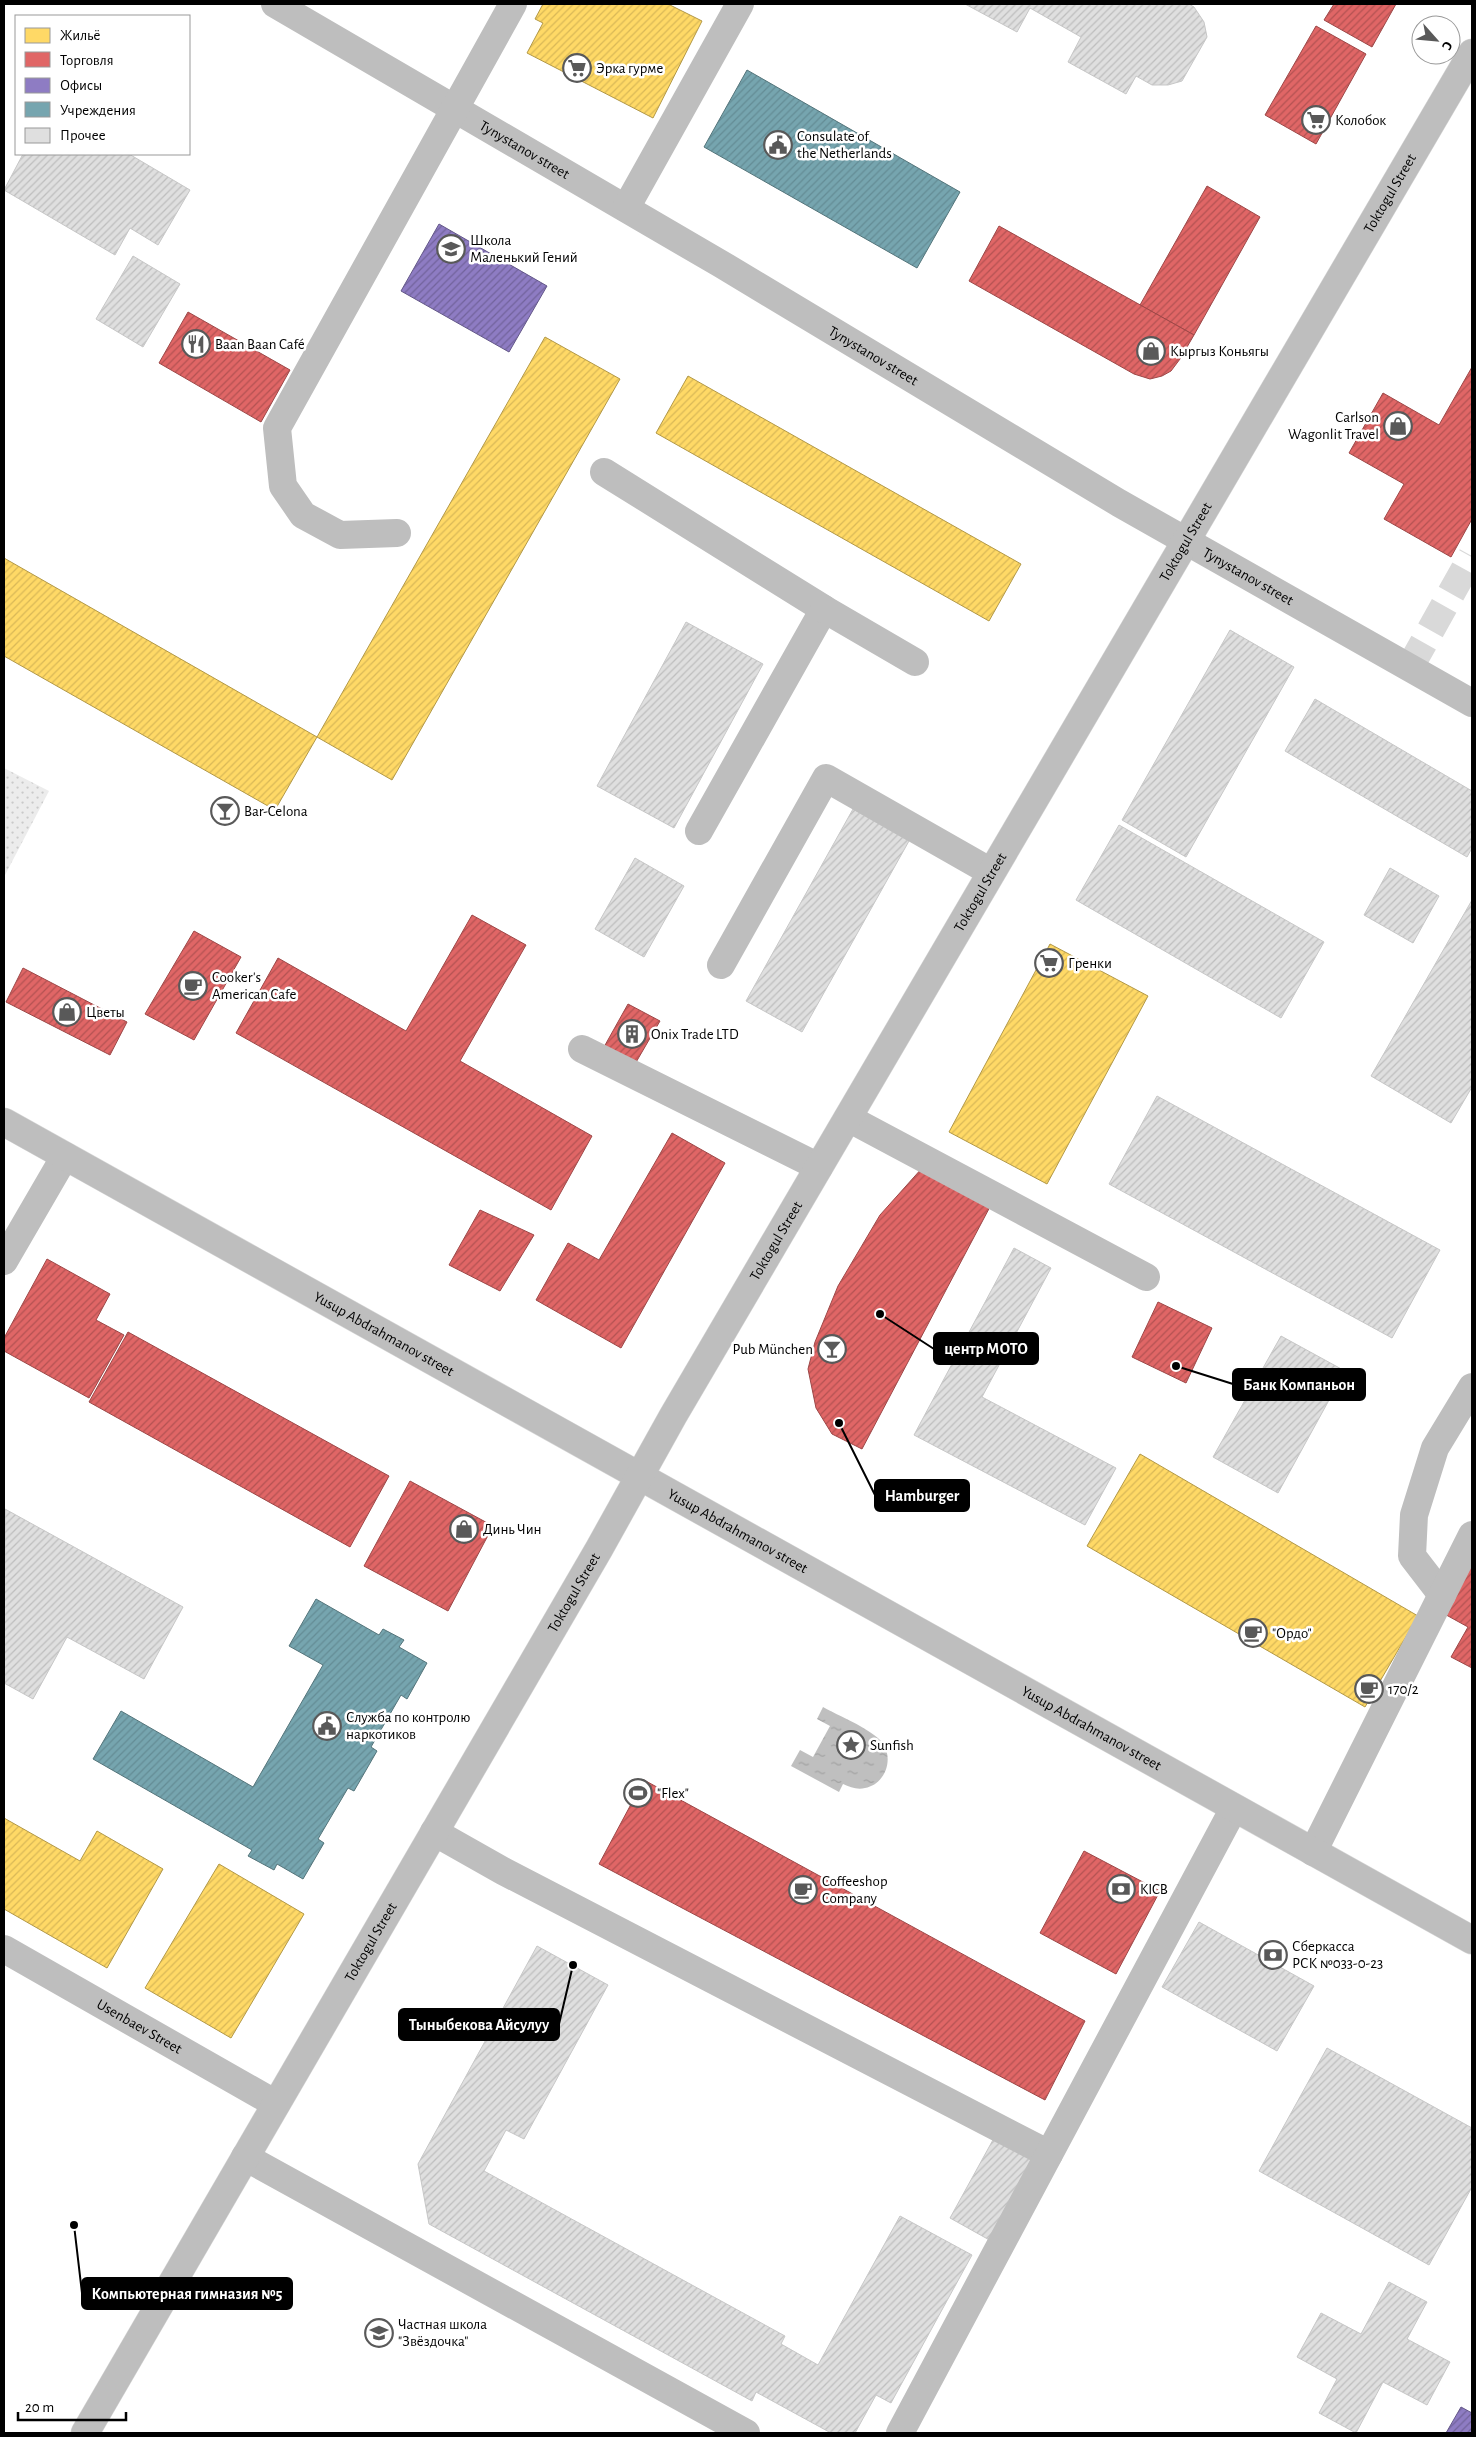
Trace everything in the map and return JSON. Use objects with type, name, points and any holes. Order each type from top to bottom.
[{"type":"main road","name":"Tynystanov street","points":[[275,4],[626,208],[1110,498],[1472,703]]},
{"type":"main road","points":[[396,533],[340,535],[303,515],[282,486],[277,428],[513,4]]},
{"type":"main road","points":[[626,208],[740,4]]},
{"type":"main road","name":"Toktogul Street","points":[[85,2433],[819,1167],[1472,53]]},
{"type":"main road","points":[[604,472],[824,609],[915,662]]},
{"type":"main road","points":[[699,831],[824,609]]},
{"type":"main road","points":[[721,965],[826,778],[991,872]]},
{"type":"main road","points":[[582,1050],[819,1167]]},
{"type":"main road","points":[[848,1118],[1146,1278]]},
{"type":"main road","name":"Yusup Abdrahmanov street","points":[[4,1122],[1472,1940]]},
{"type":"main road","points":[[4,1261],[65,1156]]},
{"type":"main road","points":[[1442,1595],[1412,1556],[1414,1515],[1436,1448],[1472,1387]]},
{"type":"main road","points":[[1313,1852],[1472,1535]]},
{"type":"main road","points":[[900,2433],[1234,1808]]},
{"type":"main road","points":[[434,1832],[503,1871],[1049,2154]]},
{"type":"main road","name":"Usenbaev Street","points":[[4,1949],[276,2104]]},
{"type":"main road","points":[[245,2157],[746,2433]]},
{"type":"shaded area","points":[[4,768],[49,791],[4,877]]},
{"type":"water","name":"Sunfish","points":[[823,1707],[868,1731],[885,1746],[888,1761],[879,1781],[859,1789],[843,1784],[839,1792],[791,1766],[800,1750],[813,1757],[830,1726],[817,1719]]},
{"type":"building: Жильё","points":[[543,4],[668,4],[702,21],[653,118],[527,53],[543,23],[535,19]]},
{"type":"building: Жильё","points":[[545,337],[620,379],[392,780],[317,737]]},
{"type":"building: Жильё","points":[[688,376],[1021,564],[989,621],[656,433]]},
{"type":"building: Жильё","points":[[4,558],[317,737],[275,810],[4,656]]},
{"type":"building: Жильё","points":[[1050,944],[1148,996],[1047,1184],[949,1132]]},
{"type":"building: Жильё","points":[[1140,1454],[1418,1616],[1365,1707],[1087,1546]]},
{"type":"building: Жильё","points":[[4,1818],[80,1861],[97,1831],[163,1869],[107,1968],[4,1909]]},
{"type":"building: Жильё","points":[[219,1864],[304,1914],[231,2038],[145,1988]]},
{"type":"building: Торговля","points":[[1334,4],[1396,4],[1372,47],[1324,20]]},
{"type":"building: Торговля","points":[[1316,26],[1366,54],[1316,144],[1265,115]]},
{"type":"building: Торговля","points":[[1207,186],[1260,217],[1194,335],[1140,305]]},
{"type":"building: Торговля","points":[[999,226],[1194,335],[1171,371],[1150,379],[1134,374],[969,281]]},
{"type":"building: Торговля","points":[[188,312],[290,370],[261,422],[159,363]]},
{"type":"building: Торговля","points":[[1472,367],[1472,519],[1451,557],[1384,519],[1404,484],[1349,453],[1383,393],[1439,425]]},
{"type":"building: Торговля","points":[[472,915],[526,945],[460,1061],[592,1136],[551,1210],[236,1033],[278,958],[406,1031]]},
{"type":"building: Торговля","name":"Cooker's American Cafe","points":[[194,931],[241,957],[194,1040],[145,1014]]},
{"type":"building: Торговля","name":"Цветы","points":[[23,968],[127,1022],[110,1055],[6,1002]]},
{"type":"building: Торговля","name":"Onix Trade LTD","points":[[628,1004],[660,1021],[635,1064],[604,1047]]},
{"type":"building: Торговля","points":[[672,1133],[725,1163],[621,1348],[536,1300],[568,1243],[599,1260]]},
{"type":"building: Торговля","points":[[923,1167],[992,1203],[862,1449],[832,1434],[816,1408],[808,1369],[815,1342],[838,1286],[880,1215]]},
{"type":"building: Торговля","points":[[480,1210],[534,1235],[500,1291],[449,1265]]},
{"type":"building: Торговля","points":[[47,1259],[110,1294],[96,1320],[124,1335],[89,1398],[4,1351],[4,1338]]},
{"type":"building: Торговля","points":[[1158,1302],[1212,1328],[1186,1383],[1132,1357]]},
{"type":"building: Торговля","points":[[128,1332],[389,1476],[350,1547],[89,1402]]},
{"type":"building: Торговля","points":[[410,1481],[493,1526],[448,1611],[364,1566]]},
{"type":"building: Торговля","points":[[1472,1552],[1472,1668],[1451,1657],[1468,1627],[1439,1611]]},
{"type":"building: Торговля","points":[[644,1780],[1085,2021],[1045,2100],[599,1864]]},
{"type":"building: Торговля","points":[[1084,1851],[1160,1891],[1116,1974],[1040,1933]]},
{"type":"building: Офисы","points":[[439,224],[547,286],[509,352],[401,291]]},
{"type":"building: Офисы","points":[[1461,2407],[1472,2413],[1472,2433],[1446,2433]]},
{"type":"building: Учреждения","points":[[747,70],[960,192],[917,268],[704,147]]},
{"type":"building: Учреждения","points":[[316,1599],[379,1635],[383,1629],[404,1640],[399,1647],[427,1663],[407,1699],[401,1695],[371,1747],[377,1751],[354,1791],[348,1788],[318,1839],[324,1843],[303,1879],[277,1864],[274,1870],[248,1856],[252,1850],[93,1759],[121,1711],[253,1787],[323,1665],[289,1646]]},
{"type":"building: Прочее","points":[[965,4],[1189,4],[1194,7],[1204,22],[1207,37],[1182,81],[1168,85],[1152,85],[1136,76],[1126,94],[1068,62],[1081,37],[1030,8],[1017,32]]},
{"type":"building: Прочее","points":[[22,155],[131,155],[190,190],[158,245],[130,228],[115,255],[4,190]]},
{"type":"building: Прочее","points":[[133,256],[180,284],[143,347],[96,319]]},
{"type":"building: Прочее","points":[[686,622],[763,664],[674,828],[597,786]]},
{"type":"building: Прочее","points":[[1230,630],[1294,667],[1186,857],[1122,820]]},
{"type":"building: Прочее","points":[[1315,699],[1472,791],[1472,848],[1467,857],[1285,751]]},
{"type":"building: Прочее","points":[[853,809],[909,841],[802,1032],[746,1001]]},
{"type":"building: Прочее","points":[[1119,825],[1324,942],[1281,1018],[1076,900]]},
{"type":"building: Прочее","points":[[635,858],[684,886],[644,957],[595,929]]},
{"type":"building: Прочее","points":[[1390,868],[1439,896],[1413,943],[1364,915]]},
{"type":"building: Прочее","points":[[1472,900],[1472,1087],[1451,1123],[1371,1076]]},
{"type":"building: Прочее","points":[[1157,1096],[1440,1250],[1392,1338],[1109,1184]]},
{"type":"building: Прочее","points":[[1014,1248],[1051,1268],[982,1397],[1116,1468],[1085,1525],[914,1435]]},
{"type":"building: Прочее","points":[[1281,1336],[1345,1371],[1278,1493],[1213,1457]]},
{"type":"building: Прочее","points":[[5,1509],[183,1607],[144,1679],[67,1637],[33,1699],[4,1683]]},
{"type":"building: Прочее","points":[[1199,1922],[1314,1986],[1277,2051],[1162,1987]]},
{"type":"building: Прочее","points":[[537,1946],[608,1985],[524,2139],[506,2130],[484,2171],[785,2336],[781,2344],[818,2365],[900,2216],[972,2255],[891,2403],[876,2395],[855,2433],[831,2433],[756,2392],[752,2401],[429,2224],[418,2164]]},
{"type":"building: Прочее","points":[[1327,2048],[1472,2128],[1472,2187],[1429,2265],[1259,2171]]},
{"type":"building: Прочее","points":[[994,2138],[1037,2161],[993,2242],[950,2218]]},
{"type":"building: Прочее","points":[[1389,2282],[1427,2302],[1407,2339],[1450,2362],[1427,2405],[1383,2382],[1356,2433],[1319,2413],[1337,2379],[1297,2357],[1321,2313],[1361,2334]]},
{"type":"tunnel","points":[[1410,667],[1472,556]]},
{"type":"place","name":"Эрка гурме","points":[[577,68]]},
{"type":"place","name":"Колобок","points":[[1316,120]]},
{"type":"place","name":"Consulate of the Netherlands","points":[[778,145]]},
{"type":"place","name":"Школа Маленький Гений","points":[[451,249]]},
{"type":"place","name":"Baan Baan Café","points":[[196,344]]},
{"type":"place","name":"Кыргыз Коньягы","points":[[1151,351]]},
{"type":"place","name":"Carlson Wagonlit Travel","points":[[1398,426]]},
{"type":"place","name":"Bar-Celona","points":[[225,811]]},
{"type":"place","name":"Гренки","points":[[1049,963]]},
{"type":"place","name":"Cooker's American Cafe","points":[[193,986]]},
{"type":"place","name":"Цветы","points":[[67,1012]]},
{"type":"place","name":"Onix Trade LTD","points":[[632,1034]]},
{"type":"place","name":"центр МОТО","points":[[880,1314]]},
{"type":"place","name":"Pub München","points":[[832,1349]]},
{"type":"place","name":"Банк Компаньон","points":[[1176,1366]]},
{"type":"place","name":"Hamburger","points":[[839,1423]]},
{"type":"place","name":"Динь Чин","points":[[464,1529]]},
{"type":"place","name":"\"Ордо\"","points":[[1253,1633]]},
{"type":"place","name":"170/2","points":[[1369,1689]]},
{"type":"place","name":"Служба по контролю наркотиков","points":[[327,1726]]},
{"type":"place","name":"Sunfish","points":[[851,1745]]},
{"type":"place","name":"\"Flex\"","points":[[638,1793]]},
{"type":"place","name":"KICB","points":[[1121,1889]]},
{"type":"place","name":"Coffeeshop Company","points":[[803,1890]]},
{"type":"place","name":"Сберкасса РСК №033-0-23","points":[[1273,1955]]},
{"type":"place","name":"Тыныбекова Айсулуу","points":[[573,1965]]},
{"type":"place","name":"Компьютерная гимназия №5","points":[[74,2225]]},
{"type":"place","name":"Частная школа \"Звёздочка\"","points":[[379,2333]]}]
